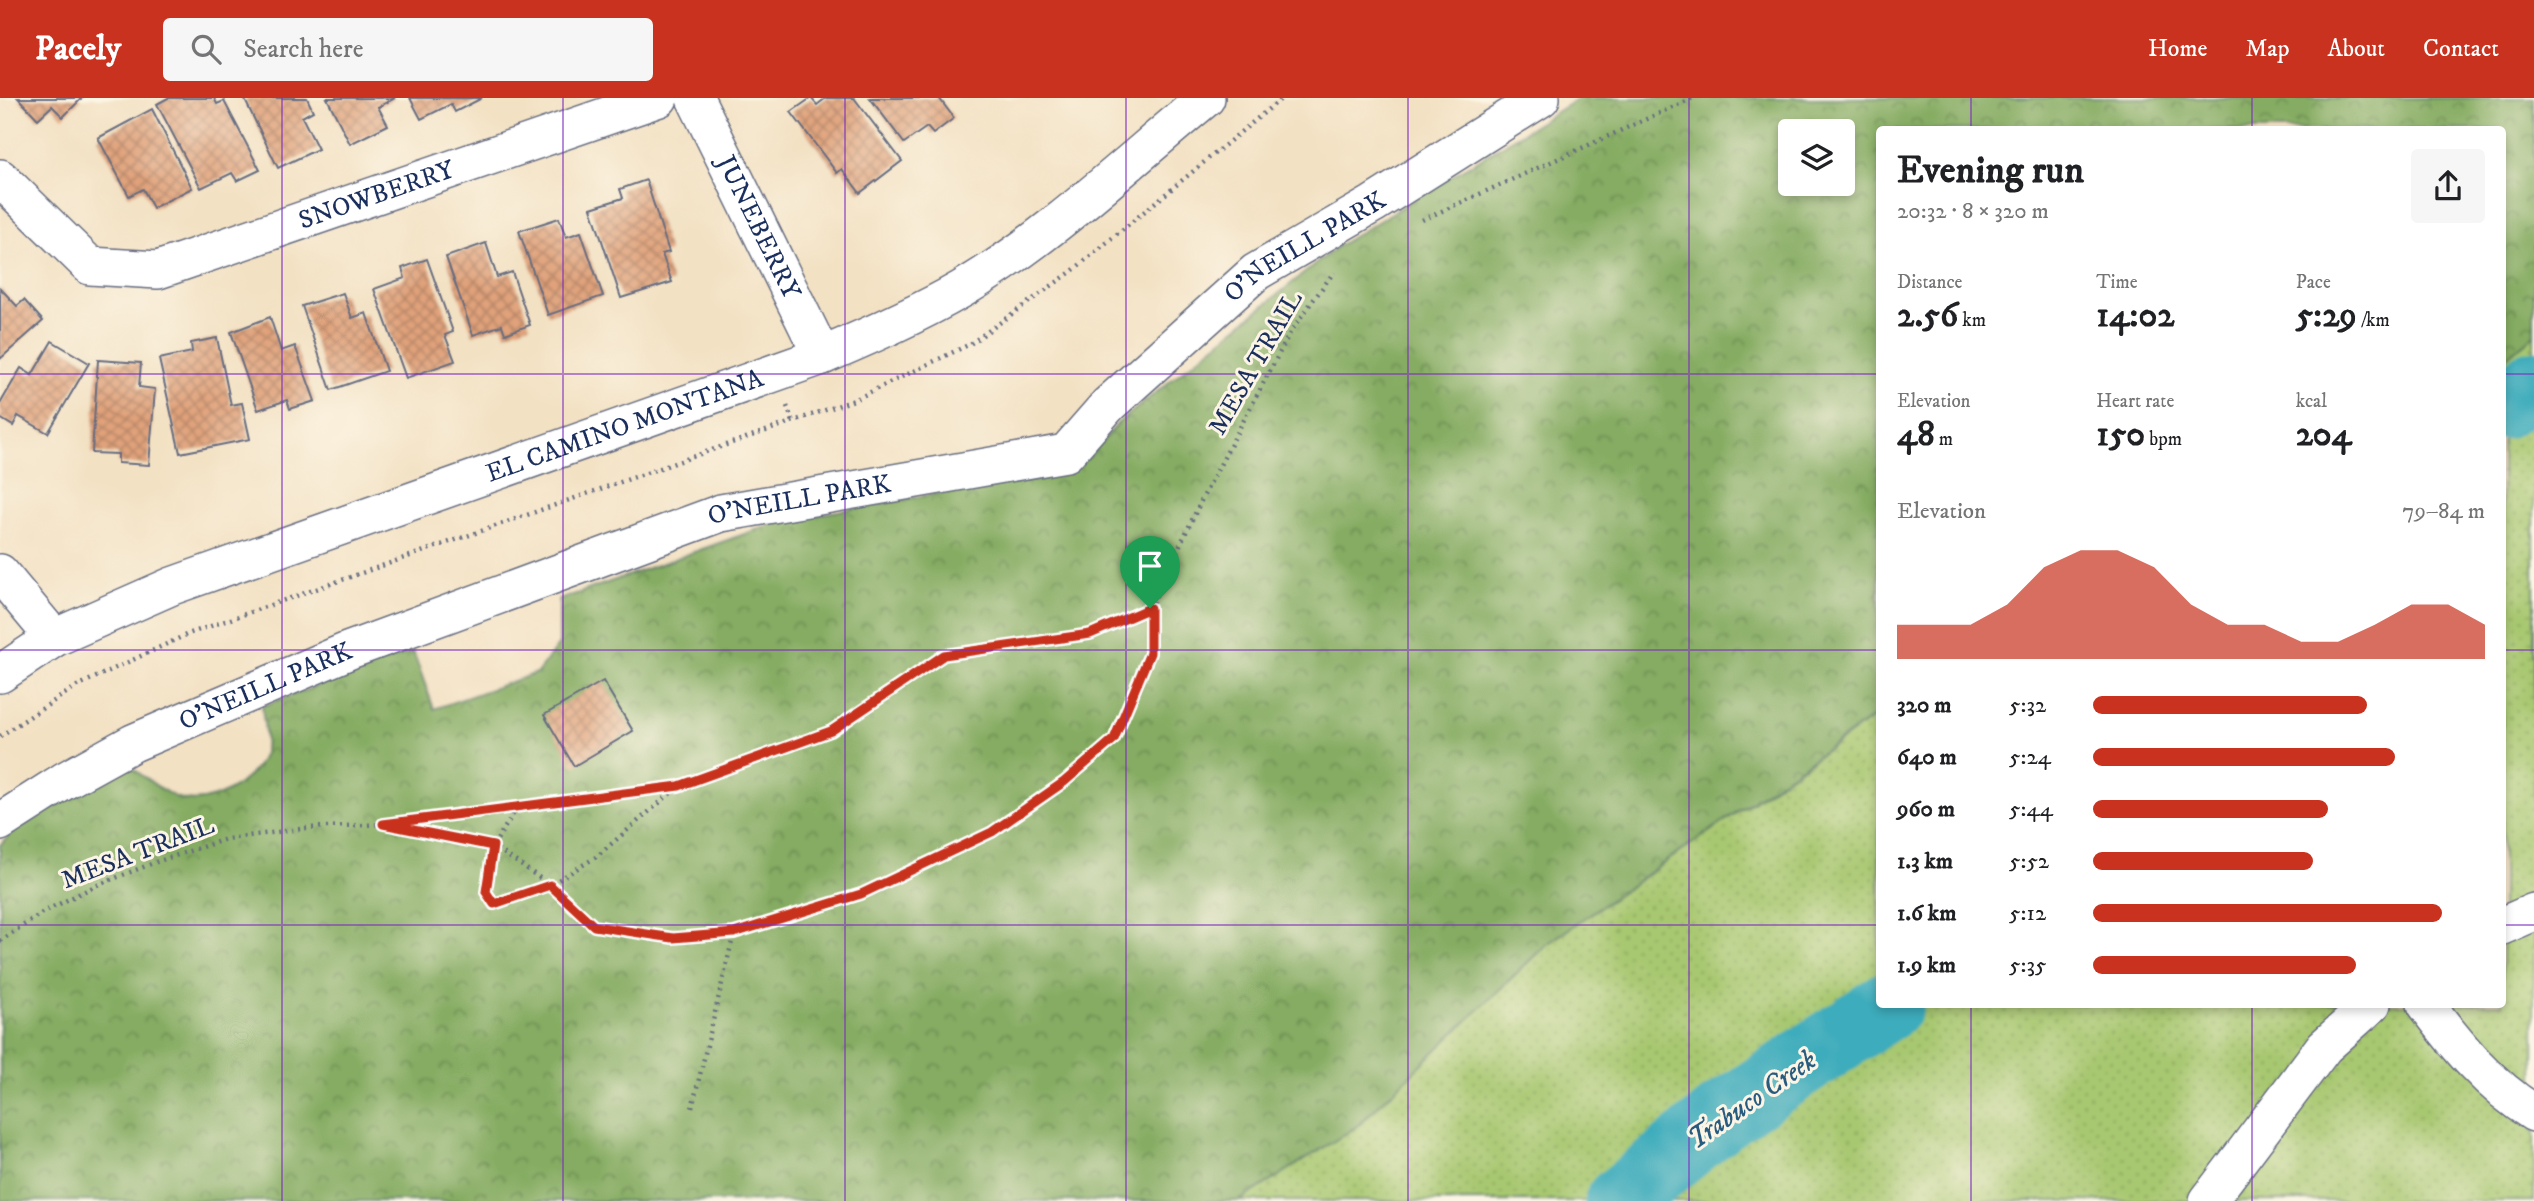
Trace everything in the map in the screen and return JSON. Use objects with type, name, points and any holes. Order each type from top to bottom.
[{"type":"street","name":"SNOWBERRY","points":[[0,178],[90,266],[158,270],[659,98]]},
{"type":"street","name":"JUNEBERRY","points":[[695,98],[822,356]]},
{"type":"street","name":"EL CAMINO MONTANA","points":[[0,674],[54,638],[172,586],[822,356],[870,336],[962,289],[1025,246],[1206,98]]},
{"type":"street","name":"O'NEILL PARK","points":[[0,822],[64,781],[133,743],[338,655],[721,513],[1066,453],[1108,405],[1256,272],[1373,204],[1541,98]]},
{"type":"street","points":[[0,573],[54,638]]},
{"type":"street","points":[[2506,924],[2534,912]]},
{"type":"street","points":[[2208,1201],[2325,1047],[2368,1008]]},
{"type":"street","points":[[2430,1008],[2461,1050],[2512,1100],[2534,1113]]},
{"type":"path","points":[[1420,221],[1693,98]]},
{"type":"path","name":"MESA TRAIL","points":[[383,824],[493,846],[550,885],[594,926],[673,938],[734,933],[861,894],[992,832],[1064,782],[1114,739],[1150,653],[1150,608],[1202,499],[1292,328],[1338,267]]},
{"type":"path","name":"MESA TRAIL","points":[[0,941],[45,911],[95,886],[226,839],[307,828],[383,824],[679,786],[831,731],[944,655],[1090,634],[1150,608]]},
{"type":"path","points":[[517,807],[493,846],[486,892],[494,904],[550,885],[596,857],[679,786]]},
{"type":"path","points":[[692,1108],[734,933]]},
{"type":"green space","points":[[1579,98],[2534,98],[2534,335],[2506,358],[2506,126],[1876,126],[1876,715],[1547,944],[1356,1127],[1239,1201],[0,1201],[0,845],[13,831],[128,765],[178,798],[190,801],[217,796],[243,781],[261,760],[265,749],[262,706],[413,651],[434,709],[537,673],[559,644],[559,600],[781,521],[1066,471],[1089,457],[1118,423],[1338,246]]},
{"type":"green space","points":[[2534,335],[2534,1201],[1239,1201],[1356,1127],[1547,944],[1876,716],[1876,1008],[2506,1008],[2506,357]]},
{"type":"building","points":[[18,98],[82,98],[63,117],[52,106],[38,119]]},
{"type":"building","points":[[168,98],[214,98],[217,104],[224,101],[260,170],[237,181],[232,173],[201,188],[157,104]]},
{"type":"building","points":[[244,98],[307,98],[313,111],[302,117],[318,149],[278,168]]},
{"type":"building","points":[[327,98],[395,98],[378,107],[388,125],[350,144]]},
{"type":"building","points":[[410,98],[482,98],[455,112],[451,104],[421,119]]},
{"type":"building","points":[[811,98],[817,105],[826,98],[854,98],[902,161],[860,193],[842,169],[837,173],[791,112]]},
{"type":"building","points":[[870,98],[939,98],[954,118],[933,134],[927,127],[904,143]]},
{"type":"building","points":[[152,109],[192,188],[153,208],[143,189],[129,196],[98,138]]},
{"type":"building","points":[[646,180],[669,252],[662,254],[672,282],[621,298],[591,208],[623,198],[620,189]]},
{"type":"building","points":[[559,218],[566,237],[581,232],[603,296],[548,315],[519,231]]},
{"type":"building","points":[[486,243],[497,277],[512,272],[530,325],[505,334],[502,325],[473,335],[446,257]]},
{"type":"building","points":[[427,259],[453,332],[445,335],[455,361],[406,378],[374,289],[405,278],[402,268]]},
{"type":"building","points":[[0,288],[17,306],[24,300],[43,321],[0,359]]},
{"type":"building","points":[[343,293],[352,318],[366,313],[386,371],[331,390],[302,306]]},
{"type":"building","points":[[270,317],[281,351],[295,346],[315,401],[290,409],[287,400],[258,410],[231,332]]},
{"type":"building","points":[[217,338],[231,405],[242,403],[250,439],[180,453],[159,359],[192,352],[191,343]]},
{"type":"building","points":[[52,341],[89,363],[48,433],[18,416],[13,426],[0,418],[0,404],[21,368],[32,375]]},
{"type":"building","points":[[98,360],[141,363],[139,387],[155,389],[149,465],[118,463],[118,454],[92,453]]},
{"type":"building","points":[[603,681],[633,731],[574,766],[544,715]]},
{"type":"waterway","name":"Trabuco Creek","points":[[2506,402],[2534,384]]},
{"type":"waterway","name":"Trabuco Creek","points":[[1619,1201],[1727,1113],[1884,1008]]},
{"type":"route","points":[[1150,608],[1150,653],[1141,681],[1114,739],[1064,782],[992,832],[861,894],[734,933],[673,938],[594,926],[550,885],[494,904],[486,892],[493,846],[383,824],[679,786],[831,731],[944,655],[1090,634],[1150,608]]}]
